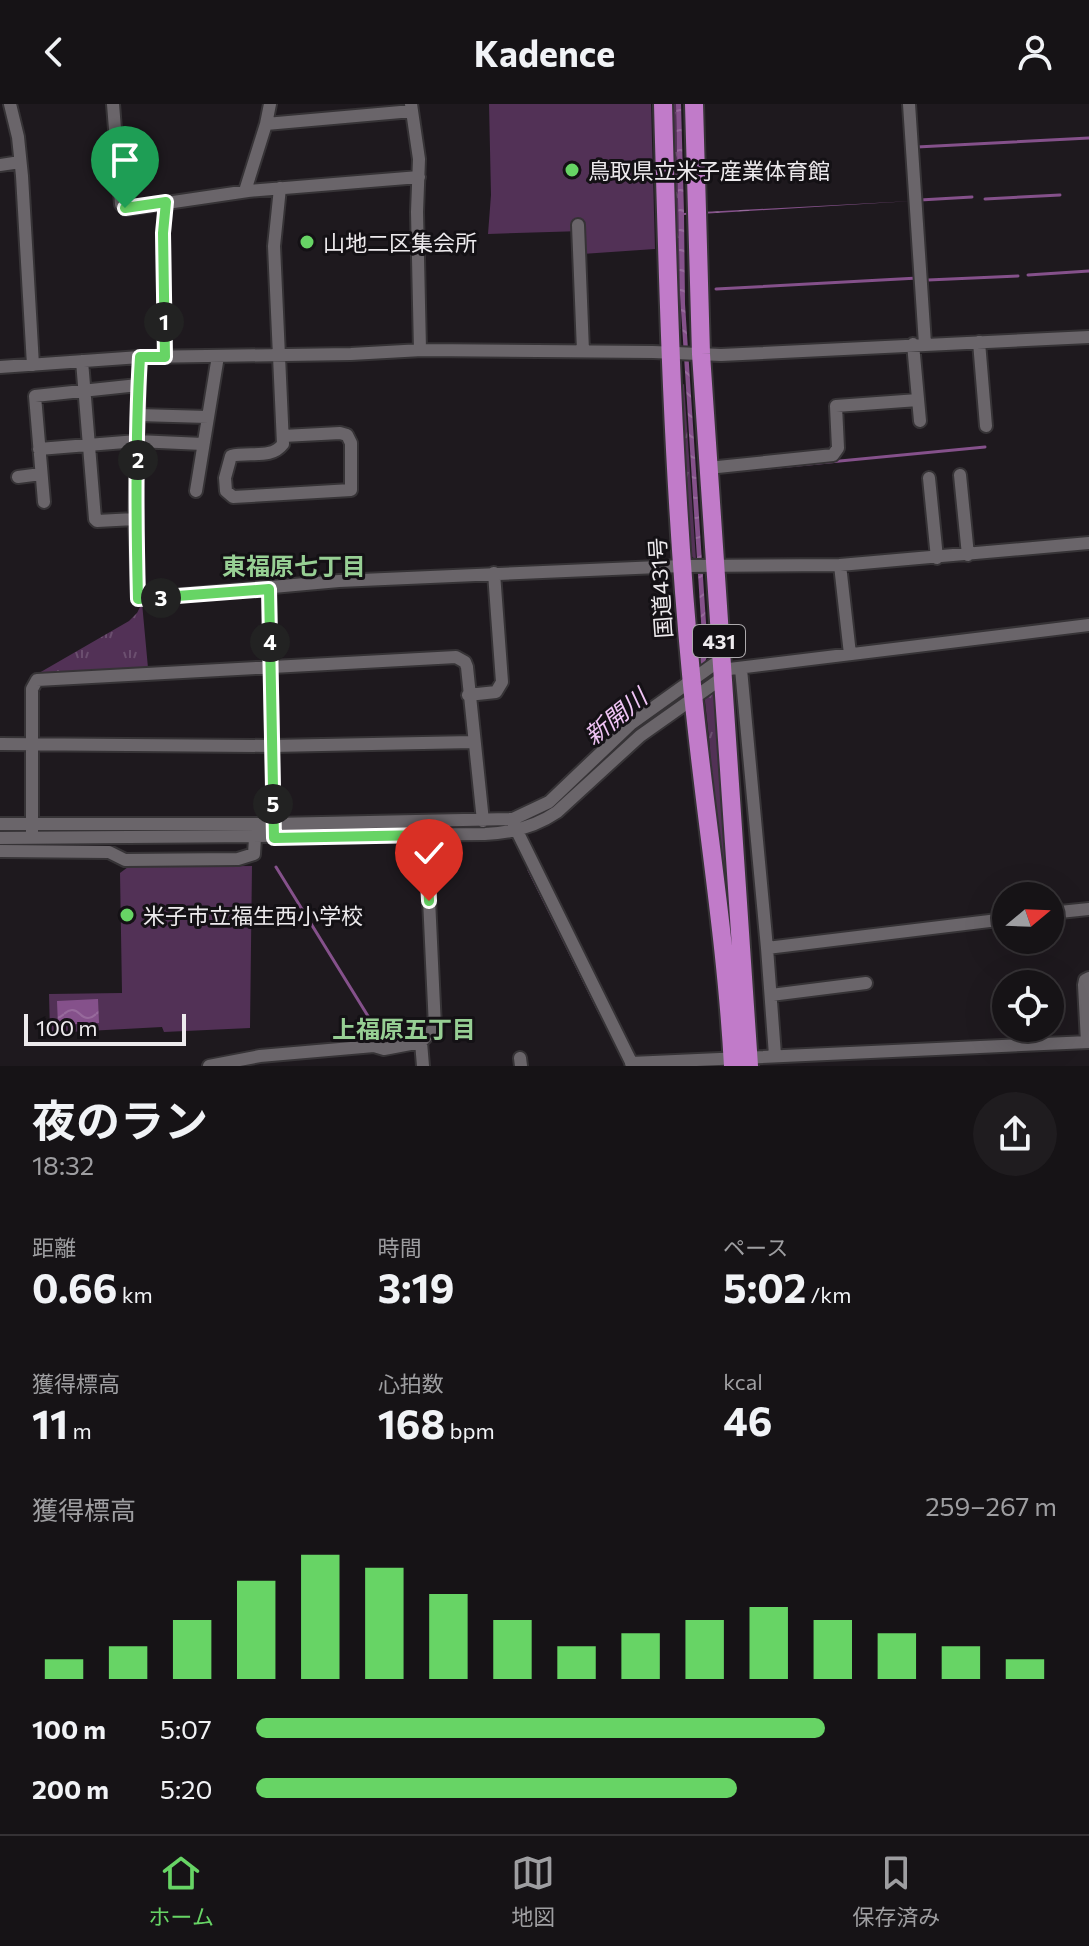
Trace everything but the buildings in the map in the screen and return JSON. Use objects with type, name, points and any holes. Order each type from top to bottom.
[{"type":"highway","name":"国道431号","points":[[663,104],[684,566],[704,677],[740,1061]]},
{"type":"highway","name":"国道431号","points":[[694,104],[698,354],[713,566],[704,677],[724,960],[740,1061]]},
{"type":"street","points":[[10,104],[20,162],[33,365]]},
{"type":"street","points":[[113,104],[121,204],[127,209],[245,191],[419,177]]},
{"type":"street","points":[[245,191],[270,104]]},
{"type":"street","points":[[909,104],[920,421]]},
{"type":"street","points":[[266,124],[411,107],[419,159],[420,350]]},
{"type":"street","points":[[0,165],[20,162]]},
{"type":"street","points":[[280,188],[274,246],[283,444],[277,452],[231,456],[225,478],[227,494],[233,497],[351,490],[351,443],[347,435],[283,436]]},
{"type":"street","points":[[165,357],[163,233],[166,202]]},
{"type":"street","points":[[578,225],[583,351]]},
{"type":"street","points":[[0,367],[140,357],[420,350],[698,354],[1089,337]]},
{"type":"street","points":[[979,342],[986,426]]},
{"type":"street","points":[[196,491],[218,356]]},
{"type":"street","points":[[140,357],[135,519],[138,599],[339,581],[494,573],[684,566],[840,565],[1089,543]]},
{"type":"street","points":[[82,361],[95,521],[135,519]]},
{"type":"street","points":[[44,502],[35,396],[138,385]]},
{"type":"street","points":[[708,468],[833,455],[838,448],[836,406],[918,400]]},
{"type":"street","points":[[138,415],[208,417]]},
{"type":"street","points":[[39,449],[137,441],[203,444]]},
{"type":"street","points":[[18,477],[41,474]]},
{"type":"street","points":[[960,475],[968,555]]},
{"type":"street","points":[[929,478],[937,558]]},
{"type":"street","points":[[840,565],[850,654]]},
{"type":"street","points":[[468,695],[496,692],[502,682],[494,573]]},
{"type":"street","points":[[269,589],[274,831]]},
{"type":"street","points":[[0,824],[32,831],[255,838],[274,831],[483,821],[514,825],[545,820],[557,812],[632,723],[672,694],[704,677],[850,654],[1089,625]]},
{"type":"street","points":[[32,831],[32,684],[42,678],[456,657],[467,667],[483,821]]},
{"type":"street","points":[[741,669],[775,1055]]},
{"type":"street","points":[[602,760],[640,736],[704,677]]},
{"type":"street","points":[[0,744],[272,746],[473,742]]},
{"type":"street","points":[[0,838],[32,831],[502,834],[514,825]]},
{"type":"street","points":[[514,825],[632,1064],[1088,1042],[1084,985],[1089,978]]},
{"type":"street","points":[[209,1066],[374,1046],[384,1049],[421,1042],[435,1027],[426,835]]},
{"type":"street","points":[[0,851],[109,852],[125,860],[238,859],[254,854],[255,838]]},
{"type":"street","points":[[1064,912],[1089,909]]},
{"type":"street","points":[[767,948],[992,921]]},
{"type":"street","points":[[771,995],[866,983]]},
{"type":"street","points":[[421,1042],[423,1066]]},
{"type":"street","points":[[857,1051],[858,1066]]},
{"type":"green space","name":"鳥取県立米子産業体育館","points":[[489,104],[651,104],[655,249],[582,254],[583,231],[488,234],[491,195]]},
{"type":"green space","points":[[669,104],[676,104],[681,329],[675,330]]},
{"type":"green space","points":[[684,384],[696,560],[689,554]]},
{"type":"green space","points":[[142,603],[148,668],[39,673],[129,621]]},
{"type":"green space","points":[[711,692],[716,694],[732,913],[734,991],[711,797],[705,697]]},
{"type":"green space","points":[[252,866],[250,1028],[164,1032],[162,1027],[50,1033],[49,994],[122,993],[120,873],[128,867]]},
{"type":"water","points":[[676,104],[681,104],[684,213],[912,201],[684,215],[685,304],[708,653],[703,669],[677,703],[551,812],[503,830],[0,834],[0,828],[501,824],[556,801],[698,665],[703,652],[680,294]]},
{"type":"water","points":[[98,999],[99,1023],[58,1025],[57,1001]]},
{"type":"waterway","points":[[917,147],[1089,138]]},
{"type":"waterway","points":[[985,199],[1060,195]]},
{"type":"waterway","points":[[920,200],[972,197]]},
{"type":"waterway","points":[[1028,275],[1089,271]]},
{"type":"waterway","points":[[928,280],[1018,276]]},
{"type":"waterway","points":[[716,289],[918,278]]},
{"type":"waterway","points":[[746,470],[985,447]]},
{"type":"waterway","points":[[276,867],[384,1042]]},
{"type":"waterway","points":[[529,870],[600,1013]]},
{"type":"place","name":"鳥取県立米子産業体育館","points":[[572,170]]},
{"type":"place","name":"山地二区集会所","points":[[307,242]]},
{"type":"place","name":"米子市立福生西小学校","points":[[127,915]]},
{"type":"district","name":"東福原七丁目","points":[[294,565]]},
{"type":"district","name":"上福原五丁目","points":[[404,1028]]},
{"type":"route","points":[[125,208],[166,202],[163,233],[165,357],[140,357],[138,385],[135,519],[138,599],[269,589],[274,838],[426,835],[429,901]]},
{"type":"water label","name":"新開川","points":[[615,716]]}]
